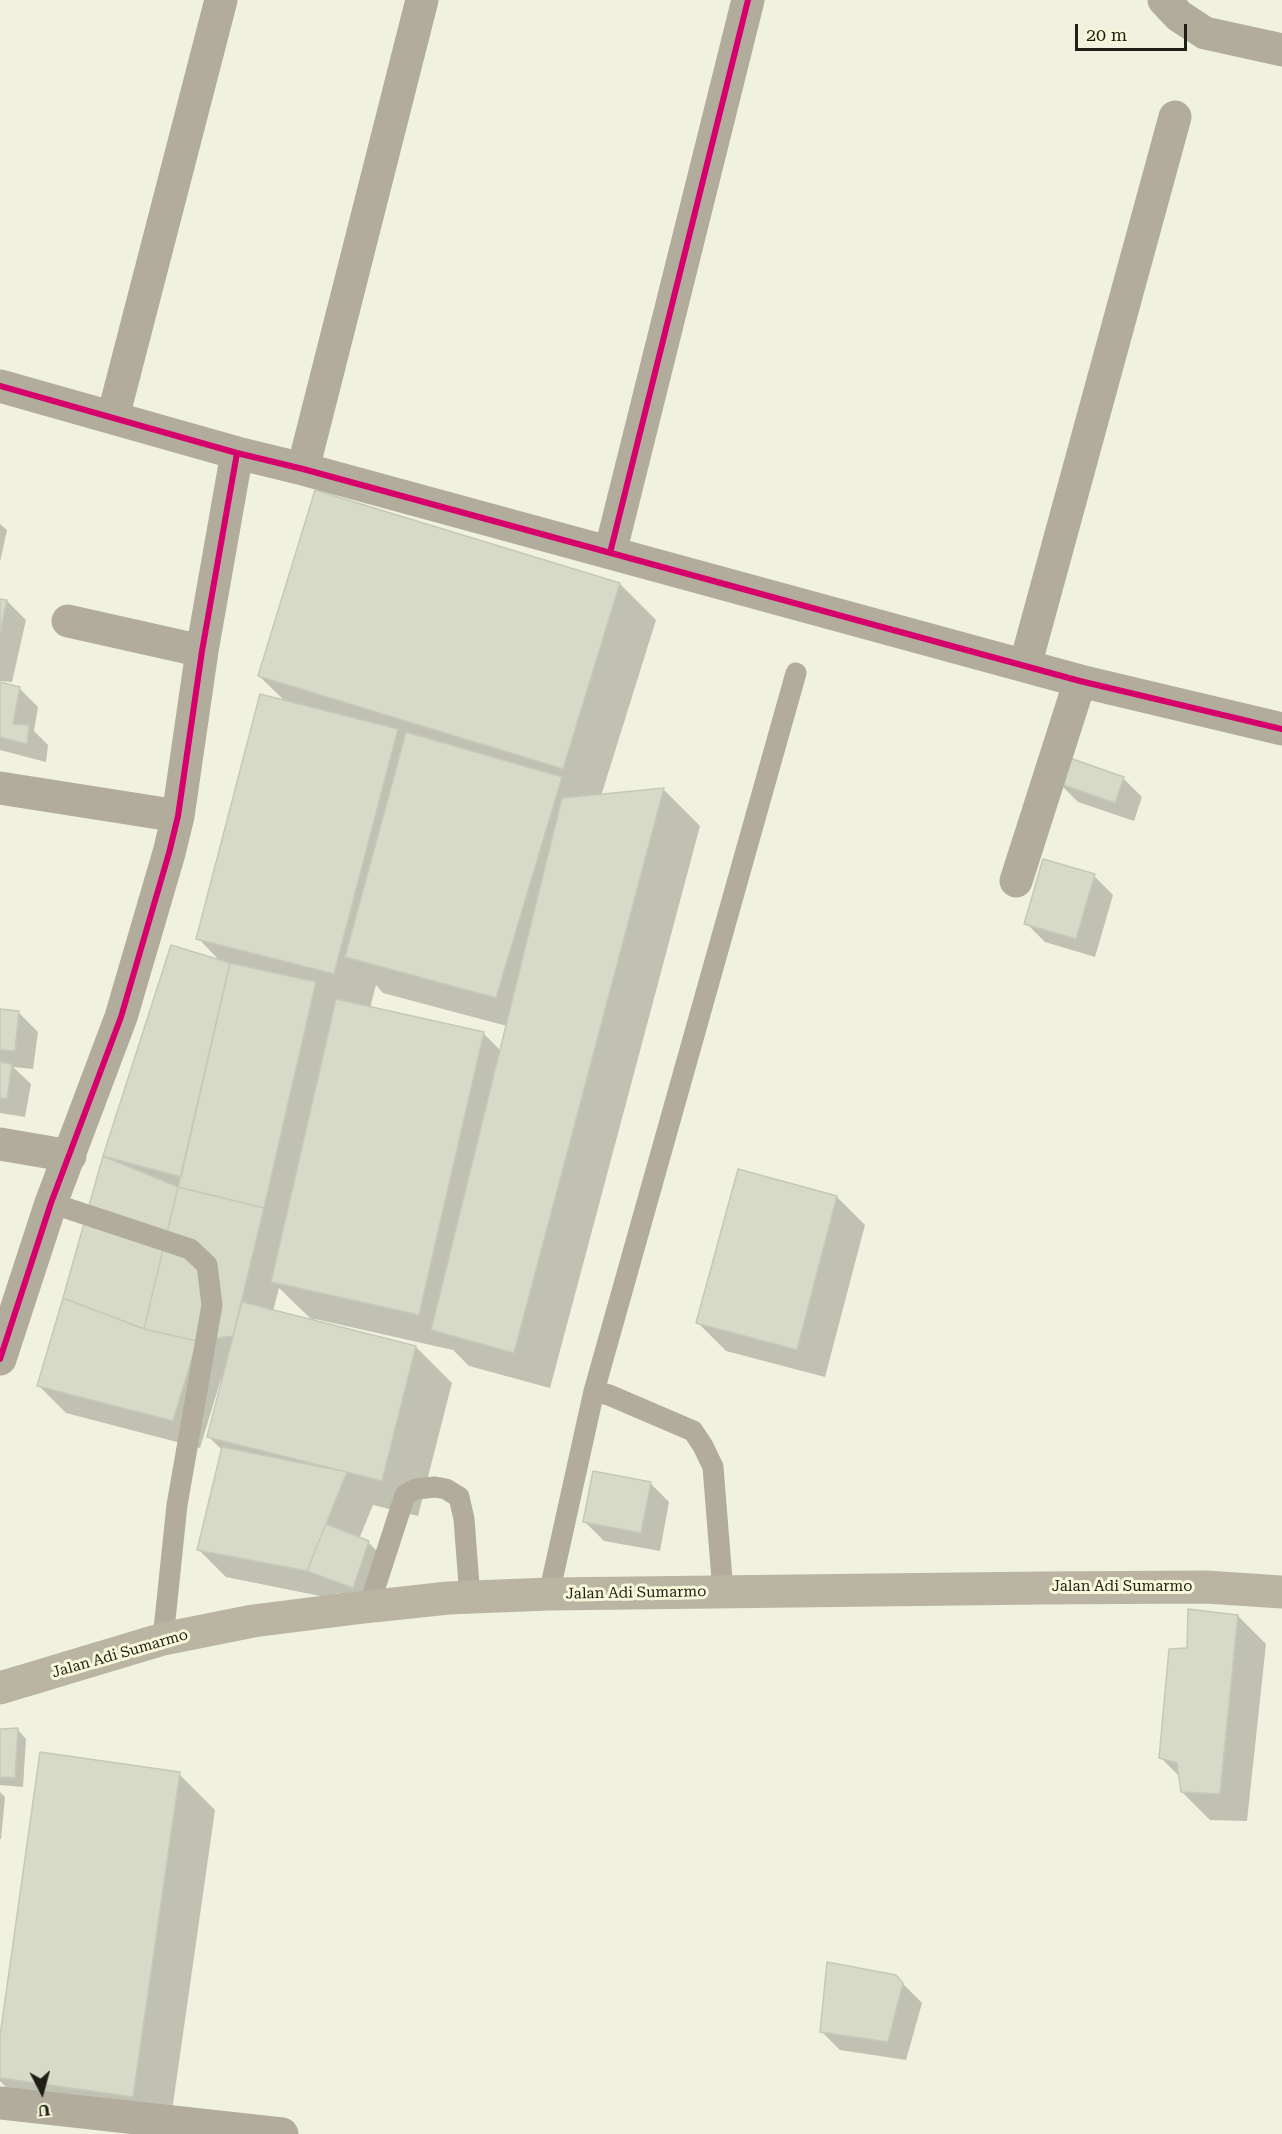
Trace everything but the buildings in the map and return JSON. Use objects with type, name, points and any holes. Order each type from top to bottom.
[{"type":"main road","name":"Jalan Adi Sumarmo","points":[[0,1688],[163,1639],[253,1622],[369,1606],[470,1598],[549,1594],[1206,1587],[1282,1592]]},
{"type":"street","points":[[113,417],[221,0]]},
{"type":"street","points":[[303,469],[422,0]]},
{"type":"street","points":[[610,553],[748,0]]},
{"type":"street","points":[[1164,0],[1179,16],[1205,33],[1282,50]]},
{"type":"street","points":[[1025,666],[1175,117]]},
{"type":"street","points":[[0,386],[237,453],[1080,681],[1282,729]]},
{"type":"street","points":[[0,1359],[51,1203],[121,1017],[178,816],[202,651],[237,453]]},
{"type":"street","points":[[68,621],[202,651]]},
{"type":"street","points":[[1016,881],[1080,681]]},
{"type":"street","points":[[0,788],[178,816]]},
{"type":"street","points":[[0,1144],[70,1156]]},
{"type":"street","points":[[0,2103],[282,2134]]},
{"type":"lane","points":[[549,1594],[594,1391],[796,673]]},
{"type":"lane","points":[[51,1203],[189,1249],[207,1265],[212,1305],[177,1505],[163,1639]]},
{"type":"lane","points":[[594,1391],[609,1395],[693,1431],[704,1446],[713,1467],[723,1592]]},
{"type":"lane","points":[[369,1606],[405,1495],[416,1489],[435,1487],[446,1489],[459,1497],[464,1519],[470,1598]]},
{"type":"cycle path","points":[[610,553],[748,0]]},
{"type":"cycle path","points":[[0,386],[237,453],[1080,681],[1282,729]]},
{"type":"cycle path","points":[[0,1359],[51,1203],[121,1017],[169,853],[178,816],[202,651],[237,453]]}]
